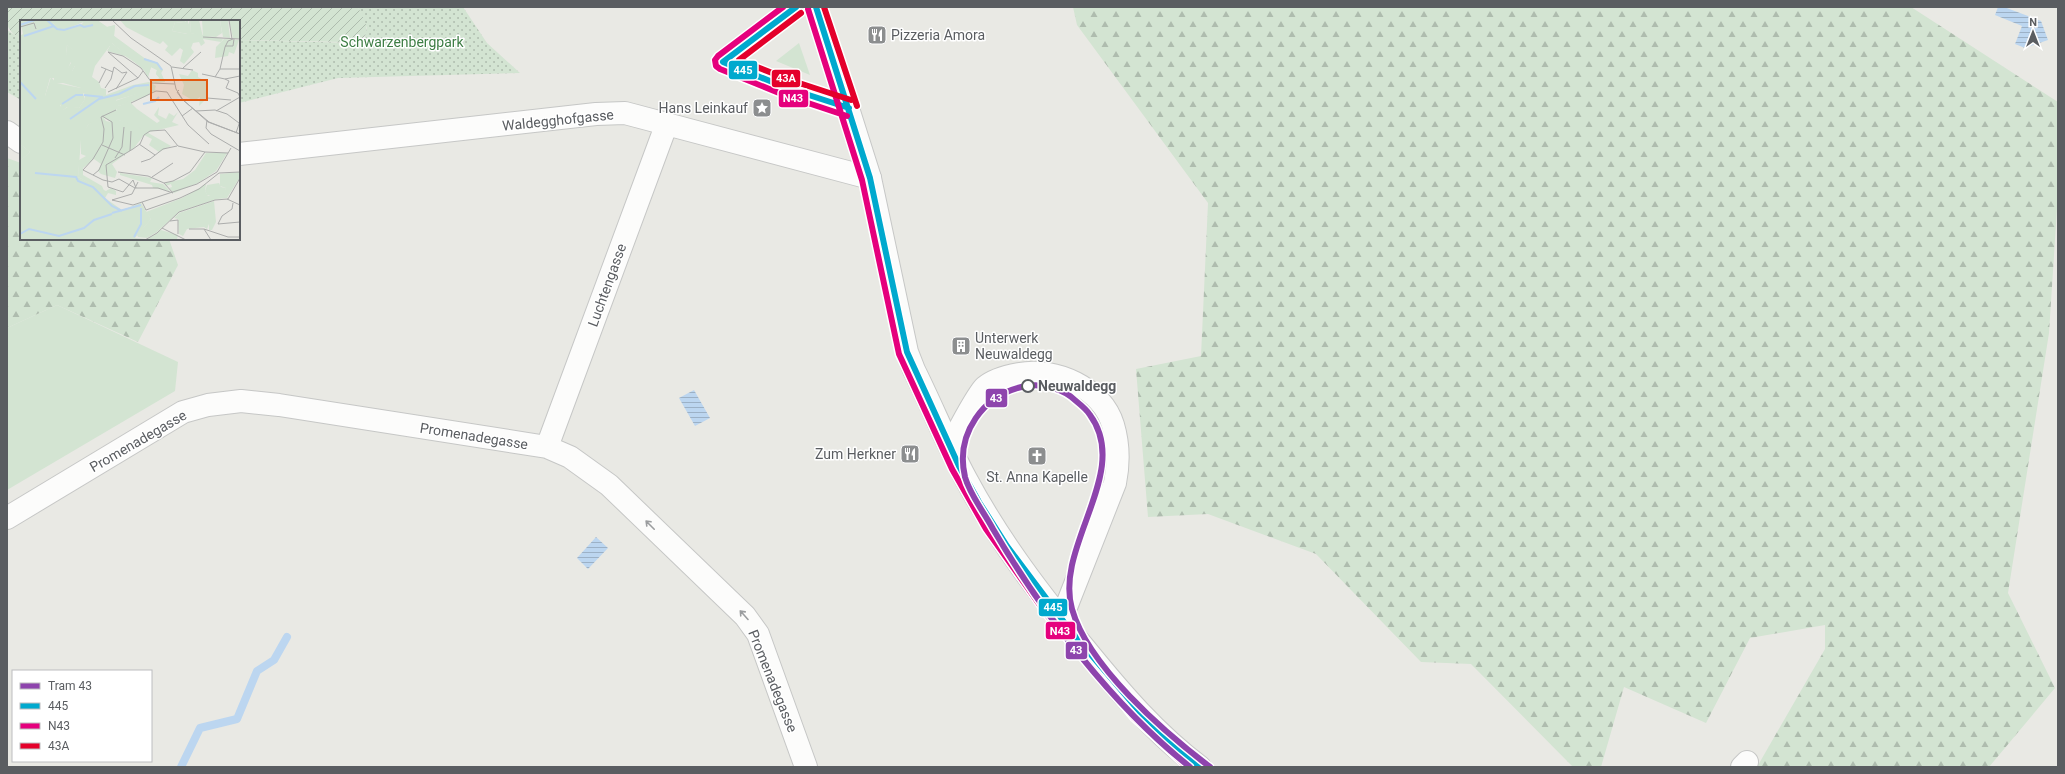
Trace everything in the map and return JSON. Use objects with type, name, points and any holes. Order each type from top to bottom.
[{"type":"street","points":[[816,7],[870,178],[907,352],[914,370],[966,479],[990,521],[1062,620],[1126,699],[1182,754],[1200,767]]},
{"type":"street","name":"Waldegghofgasse","points":[[240,154],[596,114],[625,113],[870,178]]},
{"type":"street","name":"Luchtengasse","points":[[547,447],[667,123]]},
{"type":"street","points":[[7,132],[20,141]]},
{"type":"street","points":[[950,445],[985,388],[1010,376],[1039,372],[1056,374],[1073,382],[1090,393],[1102,406],[1113,424],[1119,464],[1115,483],[1101,524],[1062,620]]},
{"type":"street","name":"Promenadegasse","points":[[7,518],[183,412],[208,405],[241,401],[279,405],[547,447],[570,456],[609,485],[745,616],[758,634],[806,767]]},
{"type":"green space","points":[[7,7],[358,7],[365,22],[366,30],[363,39],[358,43],[351,44],[345,42],[240,40],[240,20],[20,20],[20,38],[12,33],[8,26]]},
{"type":"green space","name":"Schwarzenbergpark","points":[[358,7],[463,7],[487,43],[520,73],[338,78],[240,103],[240,40],[358,43],[364,39],[367,28]]},
{"type":"green space","points":[[1073,7],[1911,7],[2058,102],[2058,193],[2049,333],[2008,593],[2055,688],[1989,767],[1757,767],[1825,649],[1825,625],[1750,638],[1706,723],[1624,687],[1601,767],[1573,767],[1471,664],[1421,662],[1316,554],[1208,514],[1148,517],[1136,369],[1201,356],[1208,203],[1077,25]]},
{"type":"green space","points":[[7,30],[20,38],[20,99],[7,92]]},
{"type":"green space","points":[[799,43],[810,75],[776,61]]},
{"type":"green space","points":[[7,158],[20,163],[20,240],[169,240],[178,265],[138,342],[57,305],[7,328]]},
{"type":"green space","points":[[57,305],[178,362],[175,391],[7,490],[7,328]]},
{"type":"water","points":[[1998,7],[2004,7],[2041,21],[2048,40],[2025,48],[2015,44],[2022,26],[1995,15]]},
{"type":"water","points":[[694,390],[710,418],[695,426],[679,398]]},
{"type":"water","points":[[596,537],[608,548],[588,569],[577,558]]},
{"type":"waterway","points":[[181,767],[200,728],[237,719],[257,671],[274,660],[287,637]]},
{"type":"tram line","name":"43","points":[[1190,767],[1161,743],[1134,716],[1081,657],[1034,593],[967,484],[963,461],[964,446],[969,431],[976,418],[985,407],[1011,390],[1033,385],[1053,388],[1066,393],[1090,415],[1101,437],[1102,460],[1098,485],[1073,560],[1069,585],[1072,609],[1081,631],[1094,653],[1111,675],[1150,717],[1210,767]]},
{"type":"transit line","name":"N43","points":[[783,7],[718,56],[715,60],[716,66],[784,95],[847,116]]},
{"type":"transit line","name":"445","points":[[796,7],[723,62],[787,88],[849,108]]},
{"type":"transit line","name":"445","points":[[816,7],[870,178],[907,352],[959,466],[979,502],[1007,546],[1070,630],[1140,712],[1169,741],[1200,767]]},
{"type":"transit line","name":"43A","points":[[824,7],[857,106]]},
{"type":"transit line","name":"N43","points":[[808,9],[862,180],[899,354],[952,469],[986,529],[1047,615],[1134,718],[1187,767]]},
{"type":"transit line","name":"43A","points":[[801,13],[739,60],[790,80],[851,100]]},
{"type":"place","name":"Pizzeria Amora","points":[[877,35]]},
{"type":"place","name":"Hans Leinkauf","points":[[762,108]]},
{"type":"place","name":"Unterwerk Neuwaldegg","points":[[961,346]]},
{"type":"place","name":"Neuwaldegg","points":[[1028,386]]},
{"type":"place","name":"Zum Herkner","points":[[910,454]]},
{"type":"place","name":"St. Anna Kapelle","points":[[1037,456]]}]
